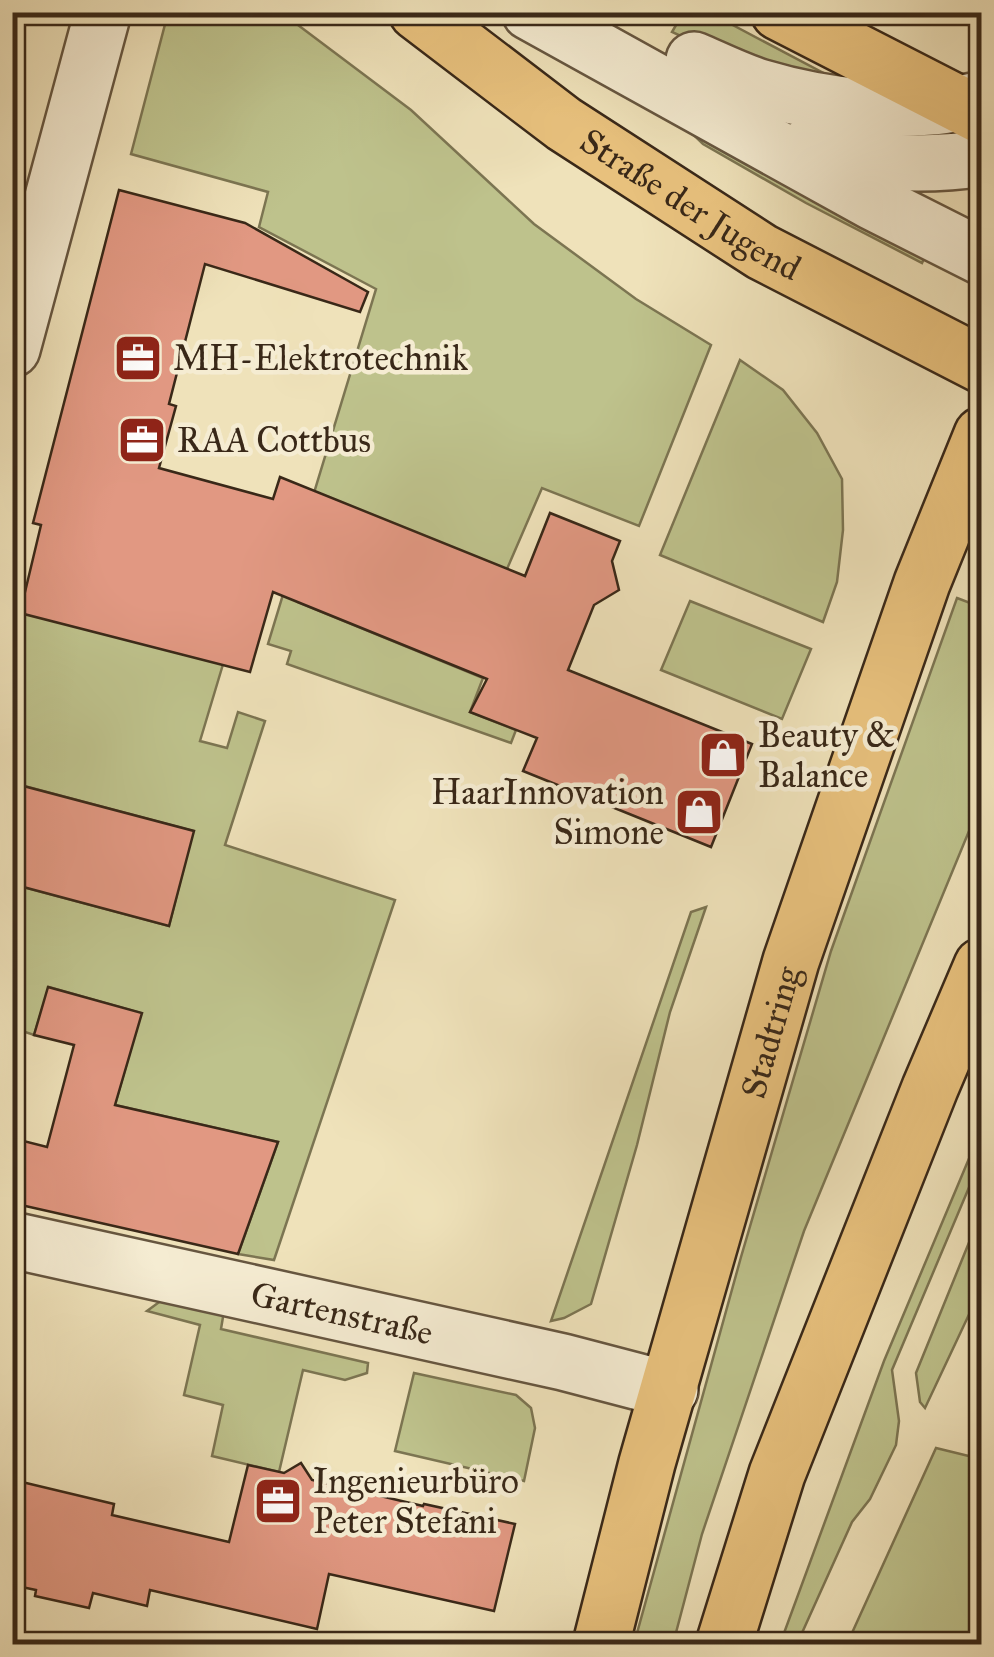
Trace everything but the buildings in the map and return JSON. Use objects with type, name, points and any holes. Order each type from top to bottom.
[{"type":"main road","name":"Straße der Jugend","points":[[417,12],[564,124],[762,252],[982,365]]},
{"type":"main road","points":[[779,12],[974,106]]},
{"type":"main road","name":"Stadtring","points":[[601,1644],[647,1463],[791,961],[922,583],[982,436]]},
{"type":"main road","points":[[724,1644],[777,1474],[982,966]]},
{"type":"street","points":[[12,349],[103,12]]},
{"type":"street","points":[[530,12],[701,85],[873,202],[982,257]]},
{"type":"street","points":[[606,12],[763,134],[818,151],[876,160],[924,163],[982,158]]},
{"type":"street","points":[[701,85],[757,86],[823,102],[891,108],[974,106]]},
{"type":"street","points":[[876,160],[982,216]]},
{"type":"street","name":"Gartenstraße","points":[[12,1240],[563,1362],[670,1390]]},
{"type":"green space","points":[[168,13],[282,13],[411,110],[534,224],[636,299],[711,345],[639,526],[542,488],[507,569],[300,603],[483,678],[470,712],[516,730],[511,743],[287,664],[291,651],[268,644],[376,289],[259,227],[268,192],[131,154]]},
{"type":"green space","points":[[683,13],[710,13],[850,87],[759,72],[672,32]]},
{"type":"green space","points":[[670,112],[933,240],[922,263],[703,144]]},
{"type":"green space","points":[[740,360],[783,390],[817,433],[842,479],[843,530],[837,582],[823,622],[660,555]]},
{"type":"green space","points":[[957,598],[981,607],[981,802],[804,1231],[702,1534],[673,1644],[634,1644],[831,951]]},
{"type":"green space","points":[[690,601],[811,649],[782,719],[661,670]]},
{"type":"green space","points":[[13,610],[224,661],[200,741],[227,748],[238,712],[265,721],[225,845],[395,900],[274,1260],[238,1254],[278,1142],[115,1105],[141,1013],[49,987],[34,1035],[13,1028],[12,884],[169,926],[193,831],[13,783]]},
{"type":"green space","points":[[706,907],[670,1012],[591,1304],[551,1321],[691,912]]},
{"type":"green space","points":[[981,1130],[981,1159],[892,1370],[899,1421],[896,1445],[870,1499],[852,1522],[797,1644],[780,1644],[884,1361]]},
{"type":"green space","points":[[981,1213],[981,1289],[925,1408],[920,1402],[916,1373]]},
{"type":"green space","points":[[166,1297],[224,1311],[221,1329],[368,1363],[367,1373],[345,1380],[303,1370],[279,1472],[212,1456],[223,1405],[184,1395],[200,1325],[147,1311]]},
{"type":"green space","points":[[414,1373],[516,1395],[531,1408],[535,1428],[524,1481],[395,1451]]},
{"type":"green space","points":[[936,1448],[981,1459],[981,1644],[847,1644]]},
{"type":"place","name":"MH-Elektrotechnik","points":[[138,358]]},
{"type":"place","name":"RAA Cottbus","points":[[142,440]]},
{"type":"place","name":"Beauty & Balance","points":[[723,755]]},
{"type":"place","name":"HaarInnovation Simone","points":[[699,812]]},
{"type":"place","name":"Ingenieurbüro Peter Stefani","points":[[278,1501]]}]
